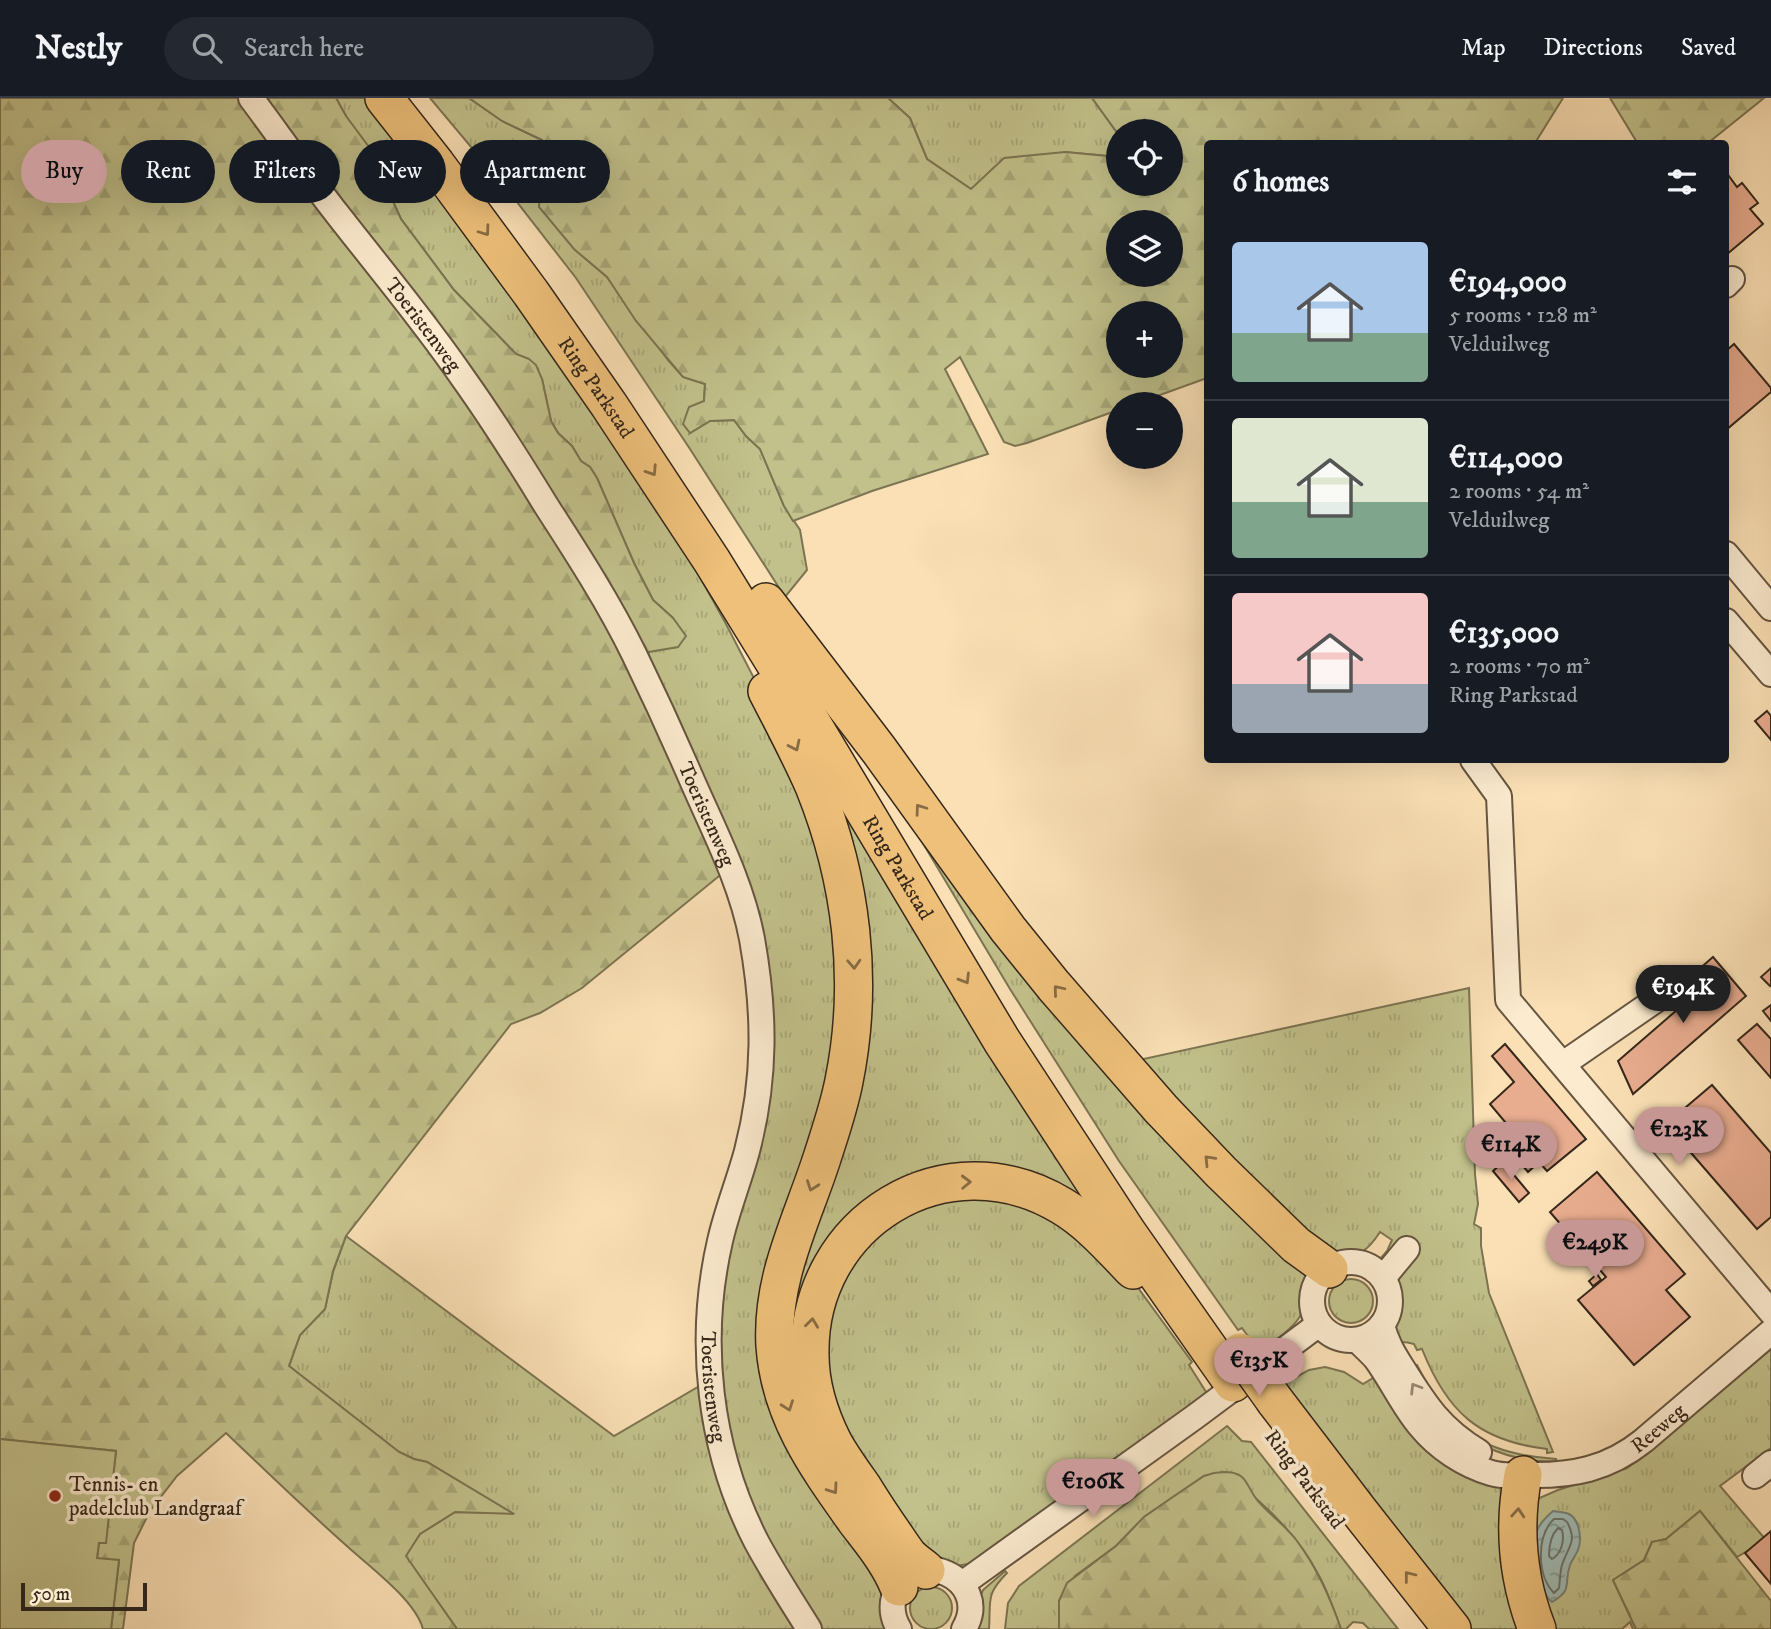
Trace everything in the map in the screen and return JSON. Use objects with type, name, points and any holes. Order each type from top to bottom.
[{"type":"highway","name":"Ring Parkstad","points":[[384,98],[531,293],[609,405],[712,561],[1010,1053],[1172,1297],[1231,1359]]},
{"type":"highway","name":"Ring Parkstad","points":[[415,98],[591,337],[668,451],[808,669],[954,917],[1080,1119],[1148,1220],[1231,1359],[1266,1408],[1338,1523],[1421,1629]]},
{"type":"highway","points":[[712,561],[764,685],[813,785],[831,834],[847,895],[854,964],[852,1027],[844,1083],[822,1159],[788,1252],[778,1296],[775,1345],[778,1372],[784,1397],[803,1442],[827,1480],[890,1567],[912,1578]]},
{"type":"highway","points":[[766,602],[879,750],[1008,929],[1054,986],[1161,1109],[1221,1172],[1296,1245],[1329,1269]]},
{"type":"highway","points":[[912,1578],[909,1556],[833,1442],[811,1374],[811,1330],[821,1287],[842,1248],[881,1210],[915,1192],[952,1182],[988,1181],[1035,1193],[1062,1205],[1100,1236],[1231,1359]]},
{"type":"highway","name":"Ring Parkstad","points":[[1266,1408],[1359,1511],[1452,1629]]},
{"type":"highway","points":[[1523,1475],[1518,1535],[1523,1579],[1537,1629]]},
{"type":"street","name":"Toeristenweg","points":[[251,98],[335,212],[461,374],[575,550],[633,653],[682,757],[738,888],[757,970],[762,1013],[761,1067],[752,1128],[720,1240],[715,1268],[710,1314],[710,1381],[718,1434],[734,1491],[755,1539],[809,1629]]},
{"type":"street","points":[[1729,558],[1771,608]]},
{"type":"street","points":[[1729,625],[1771,674]]},
{"type":"street","points":[[1475,763],[1499,796],[1508,1000],[1771,1312]]},
{"type":"street","points":[[1558,1058],[1676,986]]},
{"type":"street","points":[[1383,1278],[1407,1249]]},
{"type":"street","points":[[1342,1263],[1360,1263],[1383,1278],[1390,1297],[1390,1307],[1388,1317],[1375,1332],[1357,1340],[1340,1339],[1319,1324],[1312,1297],[1319,1279],[1329,1269],[1342,1263]]},
{"type":"street","points":[[962,1584],[1319,1324]]},
{"type":"street","name":"Reeweg","points":[[1382,1325],[1390,1348],[1439,1421],[1474,1449],[1523,1475]]},
{"type":"street","name":"Reeweg","points":[[1357,1340],[1375,1358],[1410,1413],[1439,1445],[1468,1464],[1510,1477],[1568,1475],[1622,1457],[1771,1332]]},
{"type":"street","points":[[898,1629],[892,1614],[895,1594],[912,1578],[942,1571],[957,1578],[968,1593],[970,1614],[964,1629]]},
{"type":"green space","points":[[0,98],[336,98],[364,140],[354,140],[354,203],[394,203],[401,219],[454,290],[516,354],[536,365],[542,379],[551,421],[597,478],[653,600],[673,618],[686,636],[678,647],[649,652],[642,672],[724,872],[582,988],[540,1013],[511,1024],[346,1236],[333,1271],[325,1309],[300,1335],[289,1366],[399,1452],[427,1462],[514,1514],[455,1512],[420,1534],[406,1556],[457,1629],[423,1629],[411,1607],[391,1585],[226,1433],[177,1476],[150,1511],[134,1543],[123,1629],[111,1629],[119,1561],[97,1559],[99,1542],[105,1543],[116,1451],[0,1439]]},
{"type":"green space","points":[[336,98],[373,98],[404,140],[359,140]]},
{"type":"green space","points":[[430,98],[469,98],[502,121],[542,140],[465,140]]},
{"type":"green space","points":[[469,98],[888,98],[910,118],[927,159],[971,189],[1004,158],[1065,152],[1106,156],[1106,196],[1183,196],[1183,119],[1107,119],[1092,98],[1563,98],[1537,140],[1204,140],[1204,379],[1168,392],[1106,392],[1106,414],[1015,446],[1004,442],[960,357],[945,369],[988,454],[872,491],[793,521],[760,449],[734,420],[710,421],[690,433],[683,424],[689,407],[704,401],[705,384],[683,377],[636,321],[607,277],[574,249],[539,207],[539,203],[610,203],[610,140],[542,140],[502,121]]},
{"type":"green space","points":[[888,98],[1092,98],[1107,119],[1106,156],[1065,152],[971,189],[927,159],[910,118]]},
{"type":"green space","points":[[1610,98],[1764,98],[1712,140],[1636,140]]},
{"type":"green space","points":[[446,197],[511,285],[691,561],[789,746],[811,796],[848,1007],[773,1295],[889,1576],[890,1629],[817,1629],[776,1560],[733,1460],[716,1334],[767,1004],[646,663],[649,651],[678,647],[673,618],[653,600],[597,478],[551,421],[542,379],[529,359],[516,354],[454,290],[401,219],[394,203],[446,203]]},
{"type":"green space","points":[[518,203],[555,203],[574,249],[607,277],[683,377],[705,384],[704,401],[690,433],[710,421],[734,420],[760,449],[784,506],[800,530],[807,570],[785,597],[690,449],[576,278]]},
{"type":"green space","points":[[775,680],[1131,1254],[1041,1189],[880,1203],[804,1360],[781,1337],[859,985]]},
{"type":"green space","points":[[872,758],[1316,1272],[1298,1319],[1260,1353],[1242,1328],[1238,1330],[1119,1161],[1010,989]]},
{"type":"green space","points":[[1469,988],[1478,1204],[1474,1224],[1481,1228],[1481,1246],[1489,1293],[1553,1452],[1547,1453],[1547,1449],[1502,1439],[1468,1420],[1443,1390],[1422,1349],[1417,1350],[1414,1344],[1395,1343],[1393,1328],[1398,1299],[1396,1280],[1386,1263],[1380,1259],[1392,1240],[1380,1232],[1361,1252],[1333,1257],[1125,1063]]},
{"type":"green space","points":[[1017,1194],[1133,1281],[1192,1362],[1189,1365],[1208,1395],[1006,1540],[968,1564],[956,1566],[910,1547],[826,1403],[824,1296],[905,1203]]},
{"type":"green space","points":[[346,1236],[614,1436],[703,1384],[801,1629],[457,1629],[405,1556],[420,1534],[455,1512],[512,1513],[427,1462],[399,1452],[289,1366],[300,1335],[325,1309],[333,1272]]},
{"type":"green space","points":[[1351,1279],[1367,1285],[1373,1301],[1367,1317],[1351,1323],[1335,1317],[1329,1301],[1335,1285]]},
{"type":"green space","points":[[1771,1347],[1771,1448],[1720,1486],[1766,1540],[1737,1557],[1700,1511],[1666,1539],[1652,1542],[1644,1560],[1613,1580],[1636,1629],[1633,1629],[1630,1622],[1622,1629],[1544,1629],[1528,1510],[1537,1499],[1558,1490],[1627,1468]]},
{"type":"green space","points":[[1406,1354],[1413,1366],[1417,1365],[1442,1407],[1471,1435],[1508,1451],[1556,1459],[1557,1462],[1504,1454],[1487,1448],[1457,1429],[1428,1397],[1403,1356]]},
{"type":"green space","points":[[1325,1367],[1344,1372],[1363,1384],[1378,1375],[1512,1487],[1532,1629],[1464,1629],[1282,1385],[1309,1370]]},
{"type":"green space","points":[[1227,1426],[1242,1441],[1251,1442],[1398,1629],[1369,1629],[1363,1623],[1353,1622],[1346,1629],[1341,1629],[1322,1581],[1300,1545],[1264,1506],[1224,1472],[1204,1476],[1144,1517],[1116,1546],[1075,1576],[1059,1601],[1059,1629],[1005,1629],[1008,1603],[1019,1586]]},
{"type":"green space","name":"Tennis- en padelclub Landgraaf","points":[[0,1439],[116,1451],[106,1543],[99,1543],[97,1558],[119,1560],[111,1629],[0,1629]]},
{"type":"green space","points":[[1224,1472],[1242,1477],[1258,1501],[1297,1541],[1322,1583],[1341,1629],[1059,1629],[1059,1601],[1067,1583],[1116,1546],[1144,1517],[1204,1476]]},
{"type":"green space","points":[[1700,1511],[1771,1601],[1771,1629],[1636,1629],[1613,1580],[1644,1560],[1652,1542],[1666,1539]]},
{"type":"green space","points":[[1005,1571],[1007,1573],[995,1587],[990,1599],[989,1629],[974,1629],[983,1590]]},
{"type":"green space","points":[[931,1587],[946,1593],[952,1608],[946,1623],[931,1629],[916,1623],[910,1608],[916,1593]]},
{"type":"water","points":[[1553,1511],[1567,1513],[1573,1517],[1578,1525],[1580,1541],[1568,1572],[1566,1590],[1552,1602],[1540,1582],[1535,1546],[1539,1527]]},
{"type":"building","points":[[1729,176],[1737,187],[1742,183],[1758,203],[1750,209],[1763,224],[1729,252]]},
{"type":"building","points":[[1734,344],[1771,388],[1771,392],[1729,427],[1729,348]]},
{"type":"building","points":[[1767,711],[1771,716],[1771,740],[1755,721]]},
{"type":"building","points":[[1713,957],[1746,996],[1633,1094],[1618,1061],[1700,990],[1689,978]]},
{"type":"building","points":[[1771,968],[1771,985],[1770,986],[1761,977]]},
{"type":"building","points":[[1771,1005],[1771,1021],[1763,1011]]},
{"type":"building","points":[[1757,1024],[1771,1039],[1771,1078],[1738,1040]]},
{"type":"building","points":[[1505,1044],[1586,1139],[1547,1171],[1539,1162],[1528,1172],[1494,1132],[1506,1123],[1490,1104],[1514,1082],[1492,1056]]},
{"type":"building","points":[[1712,1085],[1771,1153],[1771,1217],[1757,1229],[1666,1124]]},
{"type":"building","points":[[1503,1162],[1529,1193],[1519,1202],[1493,1171]]},
{"type":"building","points":[[1597,1172],[1685,1274],[1666,1290],[1690,1317],[1634,1365],[1578,1300],[1606,1277],[1550,1212]]},
{"type":"building","points":[[1597,1274],[1601,1280],[1593,1286],[1589,1281]]},
{"type":"building","points":[[1771,1531],[1771,1584],[1745,1553]]},
{"type":"place","name":"Tennis- en padelclub Landgraaf","points":[[55,1496]]}]
